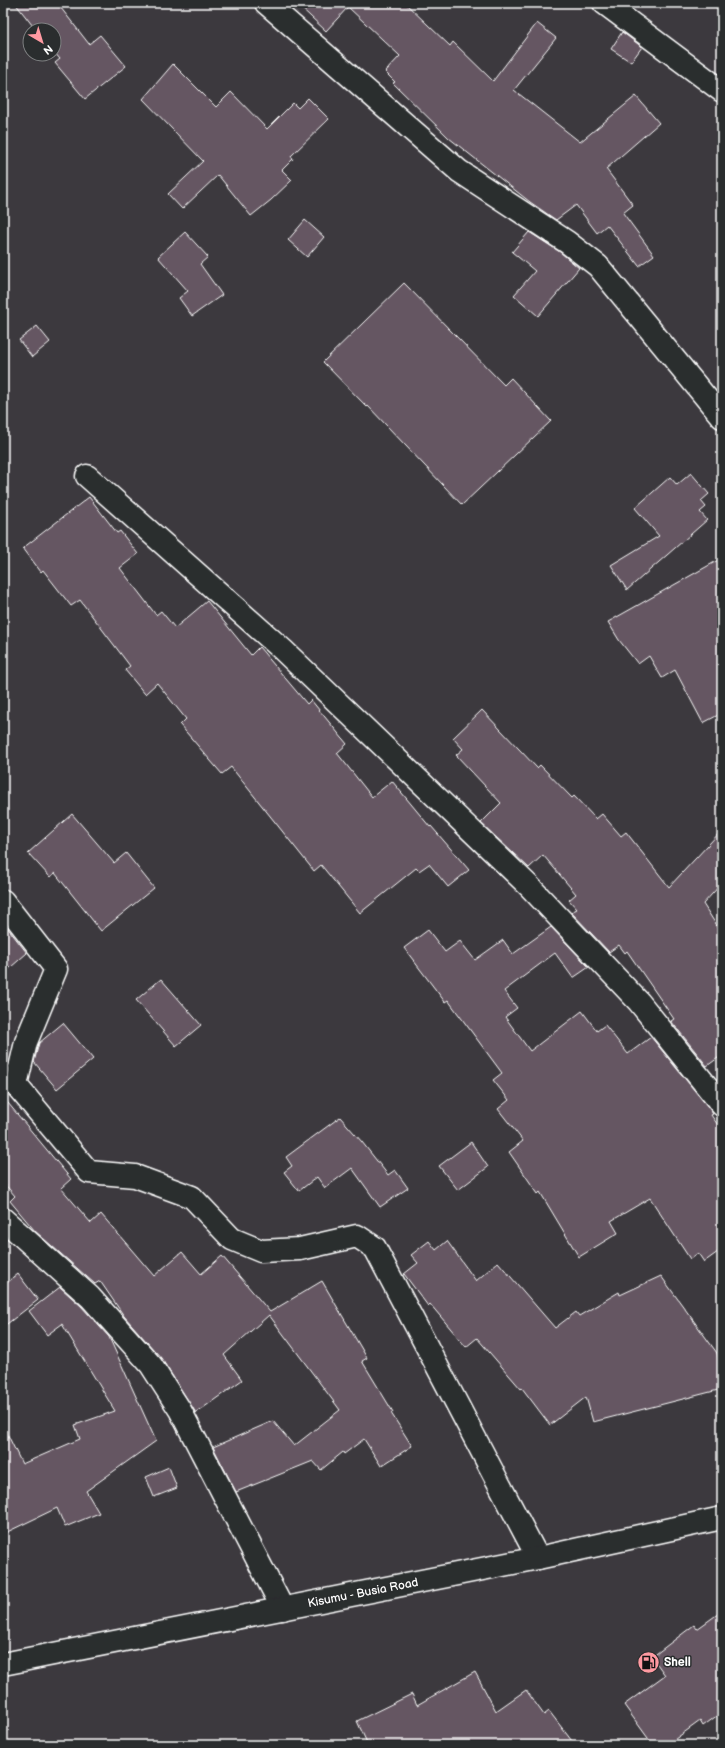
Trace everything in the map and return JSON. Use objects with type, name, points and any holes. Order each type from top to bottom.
[{"type":"main road","points":[[266,3],[459,171],[567,242],[598,266],[722,417]]},
{"type":"main road","points":[[604,3],[722,91]]},
{"type":"main road","points":[[87,476],[283,650],[529,886],[639,1002],[722,1104]]},
{"type":"main road","points":[[3,901],[56,969],[26,1042],[16,1085],[89,1172],[135,1176],[192,1197],[232,1239],[261,1251],[300,1249],[357,1236],[375,1248],[538,1558]]},
{"type":"main road","points":[[3,1219],[90,1297],[151,1365],[180,1410],[283,1609]]},
{"type":"main road","name":"Kisumu - Busia Road","points":[[3,1664],[538,1558],[722,1518]]},
{"type":"building","points":[[15,3],[57,3],[89,44],[100,35],[126,66],[85,99],[55,63],[62,62],[62,22],[30,22]]},
{"type":"building","points":[[296,3],[405,3],[450,46],[453,42],[493,81],[537,23],[556,38],[514,90],[580,142],[636,96],[659,123],[606,169],[633,205],[623,213],[654,255],[639,266],[607,225],[597,233],[576,205],[556,220],[530,202],[449,138],[393,83],[395,82],[385,72],[400,56],[348,7],[326,31]]},
{"type":"building","points":[[622,32],[642,47],[631,62],[611,49]]},
{"type":"building","points":[[173,64],[216,107],[231,92],[267,129],[293,103],[298,108],[308,98],[329,119],[291,156],[293,159],[282,170],[292,180],[251,216],[218,175],[182,209],[168,194],[203,161],[143,99]]},
{"type":"building","points":[[305,220],[324,237],[307,257],[288,240]]},
{"type":"building","points":[[185,232],[208,257],[200,264],[222,295],[192,316],[179,298],[188,291],[158,257]]},
{"type":"building","points":[[529,232],[560,252],[579,268],[538,316],[514,295],[535,271],[512,252]]},
{"type":"building","points":[[404,283],[504,385],[511,378],[551,421],[462,505],[368,406],[367,407],[323,362]]},
{"type":"building","points":[[37,326],[50,342],[32,357],[19,340]]},
{"type":"building","points":[[691,473],[709,494],[701,501],[706,507],[700,512],[707,520],[627,590],[611,565],[659,536],[635,508],[670,477],[677,485]]},
{"type":"building","points":[[89,497],[117,533],[120,531],[138,554],[120,568],[156,615],[161,611],[175,628],[207,601],[251,655],[259,647],[307,704],[311,700],[347,744],[337,753],[372,797],[392,781],[430,827],[431,826],[469,870],[448,887],[429,864],[419,871],[416,868],[360,913],[321,865],[314,871],[231,767],[222,774],[180,725],[186,719],[157,683],[145,694],[125,670],[130,666],[80,600],[71,606],[43,570],[41,572],[23,548]]},
{"type":"building","points":[[722,558],[722,713],[703,723],[675,670],[662,678],[649,656],[638,664],[619,640],[608,622]]},
{"type":"building","points":[[482,710],[537,768],[540,765],[572,798],[574,796],[596,819],[602,814],[621,836],[626,832],[669,887],[722,830],[722,883],[703,904],[722,934],[722,1055],[707,1066],[671,1021],[674,1019],[627,951],[625,953],[619,945],[609,952],[571,912],[577,909],[569,900],[576,894],[543,855],[529,868],[481,823],[501,803],[456,755],[463,749],[453,738]]},
{"type":"building","points":[[72,814],[114,863],[126,853],[154,888],[101,931],[55,873],[50,877],[28,853]]},
{"type":"building","points":[[3,922],[27,953],[3,974]]},
{"type":"building","points":[[551,927],[589,967],[573,978],[555,953],[504,991],[517,1008],[505,1017],[530,1051],[582,1011],[597,1031],[605,1025],[628,1054],[651,1037],[708,1107],[713,1114],[711,1115],[722,1131],[722,1249],[704,1262],[698,1253],[690,1259],[650,1198],[611,1221],[618,1233],[579,1257],[540,1192],[538,1194],[509,1152],[523,1141],[498,1109],[509,1100],[493,1080],[502,1073],[448,1000],[445,1002],[404,948],[428,930],[445,952],[460,941],[475,960],[503,940],[513,954]]},
{"type":"building","points":[[161,979],[201,1025],[176,1046],[136,1000]]},
{"type":"building","points":[[63,1023],[93,1059],[57,1089],[34,1062],[39,1043]]},
{"type":"building","points":[[3,1097],[71,1179],[61,1188],[91,1223],[101,1214],[154,1276],[182,1252],[201,1274],[222,1256],[270,1312],[322,1281],[367,1358],[362,1361],[393,1412],[391,1413],[412,1446],[381,1466],[364,1439],[344,1454],[343,1452],[321,1470],[313,1461],[236,1492],[213,1447],[273,1421],[294,1446],[340,1410],[269,1315],[224,1355],[242,1380],[196,1413],[161,1358],[124,1316],[100,1281],[95,1284],[35,1231],[10,1201],[15,1196],[3,1182]]},
{"type":"building","points":[[340,1117],[388,1175],[395,1170],[408,1188],[380,1207],[352,1168],[325,1188],[317,1177],[299,1191],[284,1172],[292,1166],[286,1157]]},
{"type":"building","points":[[471,1142],[488,1167],[458,1190],[439,1166]]},
{"type":"building","points":[[429,1241],[436,1250],[447,1241],[476,1281],[498,1262],[555,1328],[576,1312],[579,1316],[619,1292],[620,1295],[661,1276],[717,1353],[722,1370],[722,1389],[593,1422],[586,1397],[550,1425],[522,1388],[521,1389],[477,1338],[466,1347],[430,1304],[428,1306],[404,1274],[418,1263],[411,1255]]},
{"type":"building","points":[[18,1274],[38,1300],[3,1327],[3,1286]]},
{"type":"building","points":[[60,1287],[81,1306],[109,1337],[156,1441],[86,1491],[99,1513],[65,1527],[57,1508],[3,1534],[3,1425],[22,1464],[80,1439],[75,1425],[115,1411],[62,1324],[47,1335],[29,1311]]},
{"type":"building","points":[[169,1467],[177,1488],[154,1497],[146,1477]]},
{"type":"building","points":[[722,1611],[722,1712],[703,1726],[700,1721],[667,1745],[653,1745],[624,1705],[665,1675],[652,1657],[694,1625],[697,1629]]},
{"type":"building","points":[[475,1672],[496,1711],[526,1690],[544,1715],[549,1711],[575,1745],[368,1745],[357,1721],[412,1694],[417,1705]]},
{"type":"place","name":"Shell","points":[[648,1662]]}]
